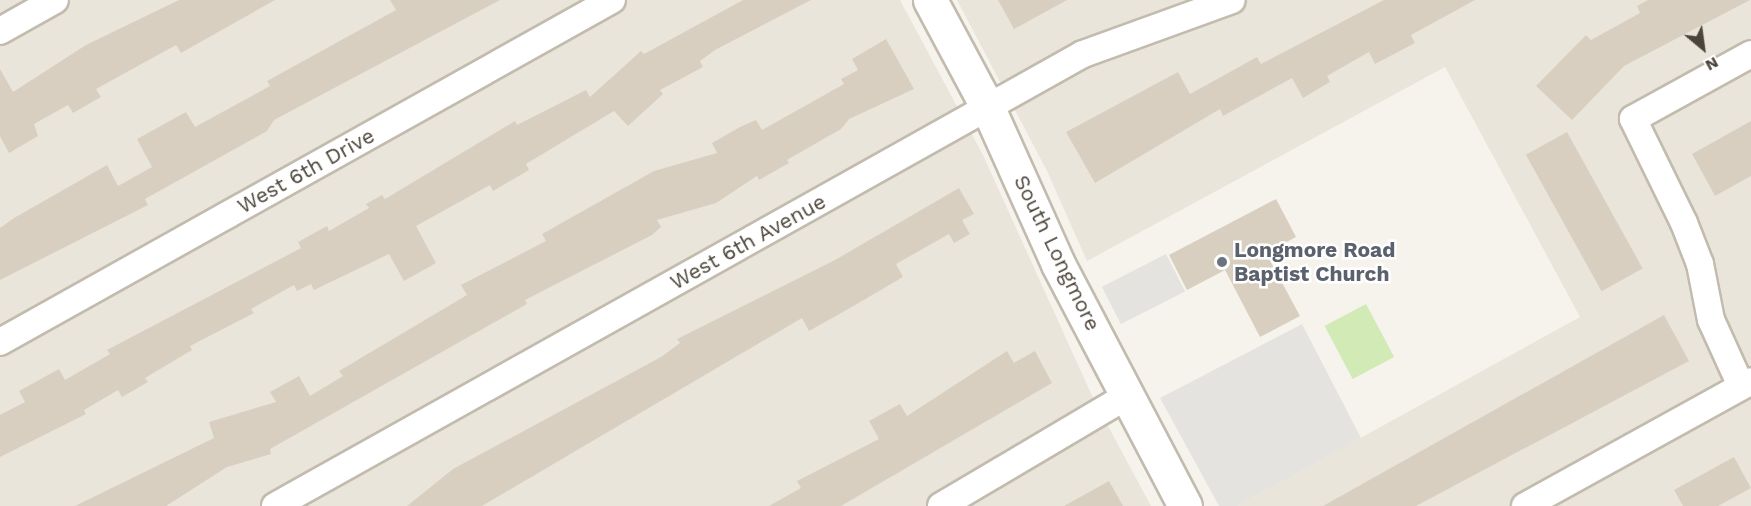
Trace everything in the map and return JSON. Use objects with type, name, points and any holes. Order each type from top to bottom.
[{"type":"street","points":[[0,31],[55,0]]},
{"type":"street","name":"West 6th Drive","points":[[0,342],[612,0]]},
{"type":"street","name":"South Longmore","points":[[930,0],[988,108],[1058,264],[1185,506]]},
{"type":"street","name":"West 6th Avenue","points":[[275,506],[1083,54],[1232,0]]},
{"type":"street","points":[[1525,506],[1746,383],[1711,320],[1700,264],[1684,223],[1633,119],[1751,54]]},
{"type":"street","points":[[941,506],[1127,396]]},
{"type":"shaded area","points":[[0,0],[900,0],[983,155],[1093,398],[1151,506],[0,506]]},
{"type":"shaded area","points":[[957,0],[1751,0],[1751,506],[1237,506],[1580,317],[1445,67],[1087,261],[1047,171]]},
{"type":"shaded area","points":[[1166,254],[1185,291],[1121,324],[1102,287]]},
{"type":"shaded area","points":[[1302,324],[1361,438],[1237,506],[1219,506],[1160,398]]},
{"type":"green space","points":[[1366,304],[1394,357],[1353,379],[1325,326]]},
{"type":"building","points":[[179,0],[275,0],[181,53],[176,45],[96,89],[101,97],[73,113],[68,105],[34,124],[38,136],[9,153],[0,136],[0,69],[13,92],[86,45]]},
{"type":"building","points":[[390,0],[500,0],[274,120],[267,131],[145,199],[148,205],[0,280],[0,228],[107,165],[118,186],[152,167],[137,139],[186,112],[195,127],[270,86],[267,81],[396,10]]},
{"type":"building","points":[[743,0],[811,0],[715,50],[700,61],[703,67],[660,90],[663,94],[628,126],[614,111],[526,164],[529,170],[493,191],[490,185],[416,226],[436,263],[404,281],[389,254],[314,290],[311,284],[297,291],[294,285],[251,309],[254,313],[190,346],[192,350],[145,378],[148,382],[122,397],[118,390],[84,410],[86,414],[0,457],[0,415],[25,402],[19,391],[59,369],[65,380],[110,354],[107,350],[301,248],[298,242],[327,226],[329,231],[369,208],[366,204],[382,195],[385,199],[515,121],[517,125],[586,90],[590,97],[641,51],[644,54]]},
{"type":"building","points":[[998,0],[1067,0],[1014,29]]},
{"type":"building","points":[[1384,0],[1475,0],[1411,35],[1415,43],[1375,64],[1369,52],[1327,76],[1330,82],[1303,98],[1292,78],[1223,116],[1220,109],[1095,183],[1066,132],[1178,72],[1190,94],[1257,57],[1261,64]]},
{"type":"building","points":[[1648,0],[1750,0],[1624,66],[1572,120],[1536,86],[1586,35],[1591,40],[1640,13],[1637,6]]},
{"type":"building","points":[[886,39],[914,89],[849,119],[841,129],[787,160],[789,163],[759,180],[757,176],[716,203],[657,220],[661,227],[652,235],[525,300],[527,304],[270,449],[271,454],[227,467],[166,506],[75,506],[214,438],[209,422],[276,402],[270,392],[299,376],[310,396],[343,376],[339,371],[467,295],[461,285],[546,241],[542,234],[654,171],[717,153],[712,143],[740,127],[756,120],[762,130],[844,84],[841,79],[858,70],[852,59]]},
{"type":"building","points":[[1751,121],[1751,176],[1715,196],[1692,154]]},
{"type":"building","points":[[1567,132],[1643,268],[1602,291],[1526,155]]},
{"type":"building","points":[[959,188],[974,214],[962,220],[970,234],[954,243],[949,234],[896,264],[903,277],[850,308],[809,331],[802,318],[482,506],[407,506],[453,469],[661,357],[680,343],[677,339],[835,260]]},
{"type":"building","name":"Longmore Road Baptist Church","points":[[1276,199],[1296,237],[1266,253],[1300,316],[1260,337],[1225,270],[1187,290],[1169,255]]},
{"type":"building","points":[[1664,315],[1689,361],[1416,506],[1323,506]]},
{"type":"building","points":[[1007,351],[1014,363],[1035,351],[1052,383],[841,506],[769,506],[801,488],[797,481],[879,439],[869,421],[900,404],[907,416]]},
{"type":"building","points":[[1734,457],[1751,488],[1718,506],[1683,506],[1674,490]]},
{"type":"building","points":[[1109,481],[1123,506],[1064,506]]},
{"type":"place","name":"Longmore Road Baptist Church","points":[[1222,262]]}]
